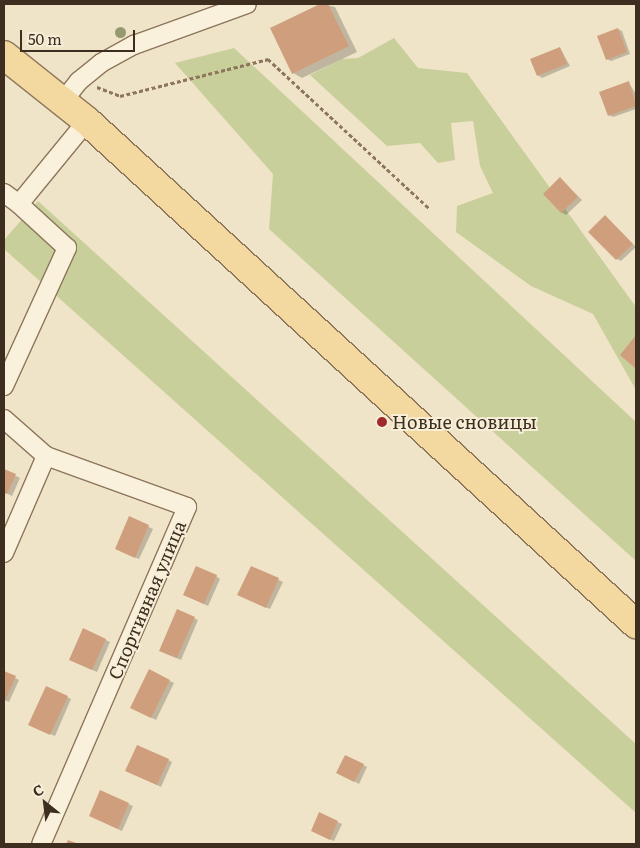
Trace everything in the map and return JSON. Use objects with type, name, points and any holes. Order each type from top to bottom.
[{"type":"main road","points":[[4,55],[71,91],[87,120],[636,624]]},
{"type":"street","points":[[71,91],[101,63],[134,45],[247,4]]},
{"type":"street","points":[[19,204],[87,120]]},
{"type":"street","points":[[4,193],[19,204],[67,248],[4,386]]},
{"type":"street","points":[[4,419],[46,456],[4,553]]},
{"type":"street","name":"Спортивная улица","points":[[41,844],[187,506],[46,456]]},
{"type":"path","points":[[71,91],[120,96],[268,59],[429,208]]},
{"type":"green space","points":[[394,38],[418,68],[467,73],[636,307],[636,390],[593,314],[531,286],[456,232],[457,206],[493,193],[480,166],[473,121],[451,123],[455,160],[438,163],[420,143],[387,146],[310,75],[342,59],[358,58]]},
{"type":"green space","points":[[234,48],[636,422],[636,561],[269,229],[273,174],[175,63]]},
{"type":"green space","points":[[38,201],[636,744],[636,813],[4,249],[4,240]]},
{"type":"building","points":[[320,4],[328,4],[349,46],[292,74],[270,28]]},
{"type":"building","points":[[618,28],[627,52],[606,60],[597,36]]},
{"type":"building","points":[[560,47],[567,64],[537,76],[530,59]]},
{"type":"building","points":[[629,81],[636,106],[608,116],[599,92]]},
{"type":"building","points":[[560,177],[578,197],[561,213],[543,194]]},
{"type":"building","points":[[605,215],[633,244],[616,260],[588,232]]},
{"type":"building","points":[[636,335],[636,369],[620,355]]},
{"type":"building","points":[[4,469],[16,474],[7,494],[4,493]]},
{"type":"building","points":[[129,516],[149,525],[135,558],[115,549]]},
{"type":"building","points":[[196,566],[217,575],[204,604],[183,595]]},
{"type":"building","points":[[251,566],[279,578],[266,608],[237,595]]},
{"type":"building","points":[[177,609],[195,617],[177,658],[159,651]]},
{"type":"building","points":[[83,628],[106,639],[92,670],[69,660]]},
{"type":"building","points":[[149,669],[170,680],[151,718],[130,708]]},
{"type":"building","points":[[4,671],[16,676],[4,703]]},
{"type":"building","points":[[46,686],[68,696],[50,735],[28,725]]},
{"type":"building","points":[[137,745],[169,759],[157,785],[125,771]]},
{"type":"building","points":[[345,755],[364,764],[354,782],[336,773]]},
{"type":"building","points":[[100,790],[129,803],[118,829],[89,816]]},
{"type":"building","points":[[319,812],[338,821],[330,840],[311,831]]},
{"type":"building","points":[[68,840],[79,844],[66,844]]},
{"type":"place","name":"Новые сновицы","points":[[382,422]]}]
